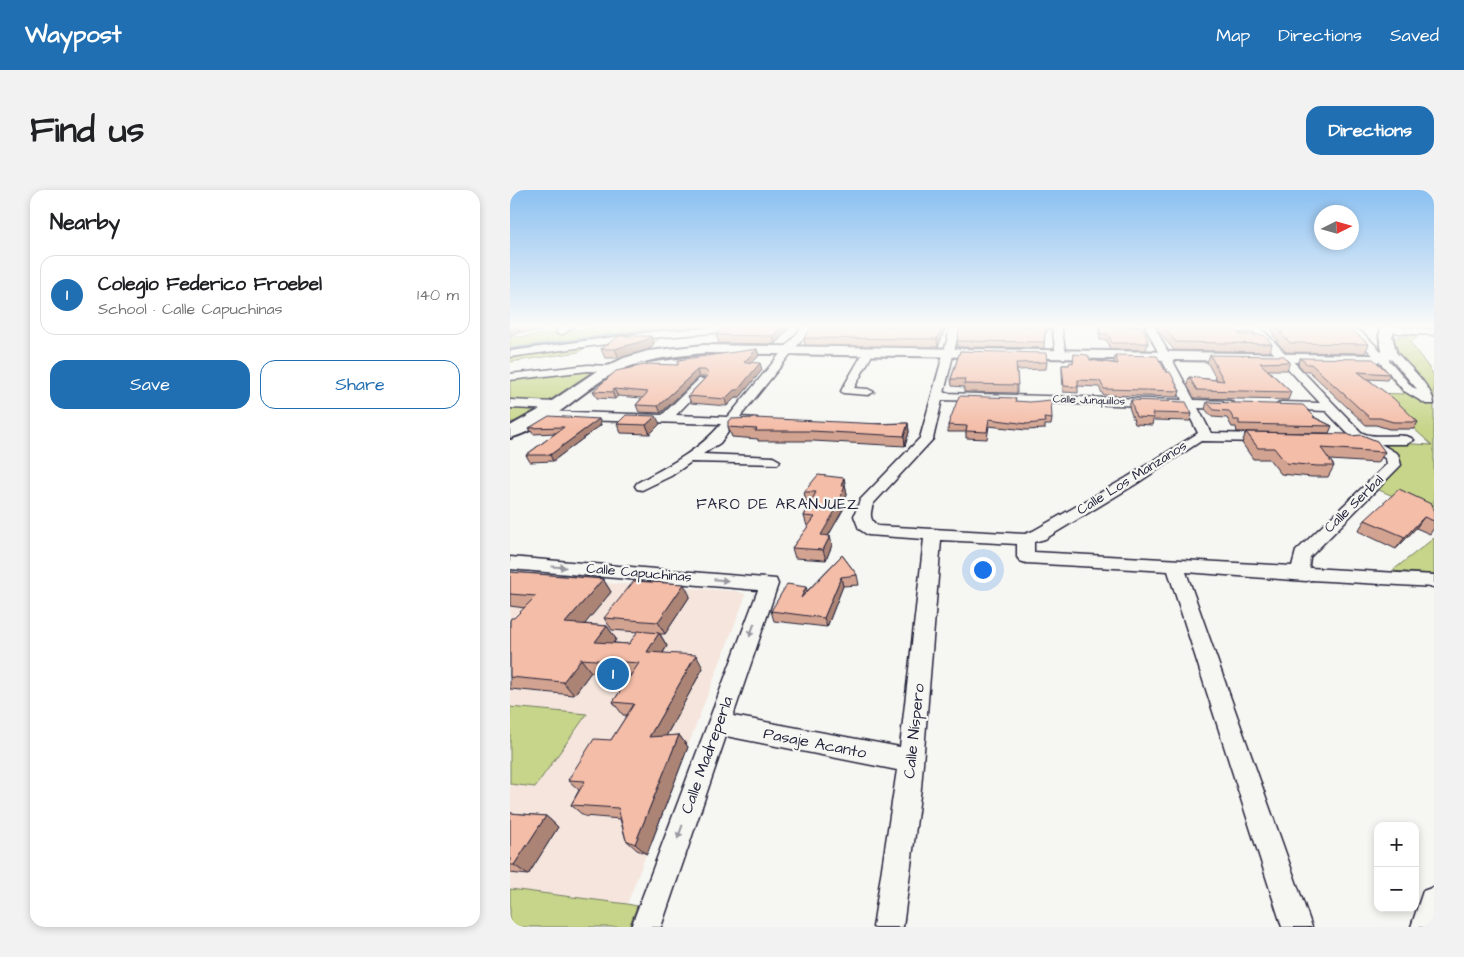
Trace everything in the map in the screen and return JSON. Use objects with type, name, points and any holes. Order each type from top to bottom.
[{"type":"main road","points":[[510,432],[550,410],[608,371],[635,360]]},
{"type":"street","points":[[642,486],[666,473],[715,440],[781,360]]},
{"type":"street","points":[[864,360],[847,391],[868,392]]},
{"type":"street","points":[[938,396],[946,360]]},
{"type":"street","points":[[1167,360],[1206,436]]},
{"type":"street","points":[[1288,360],[1356,435],[1367,441]]},
{"type":"street","points":[[1392,360],[1422,387],[1432,404]]},
{"type":"street","points":[[510,378],[588,368],[608,371]]},
{"type":"street","points":[[666,418],[694,392],[703,380]]},
{"type":"street","name":"Calle Junquillos","points":[[938,396],[1246,405]]},
{"type":"street","name":"Calle Los Manzanos","points":[[938,396],[924,427],[926,439],[865,503],[862,516],[865,525],[874,531],[1025,539],[1039,535],[1131,481],[1198,437],[1282,438]]},
{"type":"street","points":[[510,404],[550,410],[761,422]]},
{"type":"street","points":[[1264,405],[1330,407]]},
{"type":"street","points":[[1338,440],[1406,440]]},
{"type":"street","name":"Calle Serbal","points":[[1306,575],[1300,565],[1302,555],[1394,465],[1393,457],[1367,441]]},
{"type":"street","points":[[688,458],[773,461]]},
{"type":"street","name":"Calle Níspero","points":[[888,927],[911,761],[933,534]]},
{"type":"street","points":[[1025,539],[1026,557],[1306,575],[1434,581]]},
{"type":"street","name":"Calle Capuchinas","points":[[510,563],[768,584]]},
{"type":"street","points":[[1175,566],[1297,927]]},
{"type":"street","name":"Calle Madreperla","points":[[646,927],[768,584]]},
{"type":"street","name":"Pasaje Acanto","points":[[718,724],[911,761]]},
{"type":"street","points":[[1426,927],[1434,902]]},
{"type":"shaded area","points":[[510,575],[735,591],[745,594],[627,904],[510,889]]},
{"type":"green space","points":[[1423,360],[1434,375],[1434,525],[1426,510],[1379,490],[1399,465],[1377,442],[1432,445],[1374,393],[1404,394],[1377,362]]},
{"type":"green space","points":[[579,370],[599,371],[554,403],[510,402],[510,379]]},
{"type":"green space","points":[[510,406],[537,407],[542,410],[522,422],[510,422]]},
{"type":"green space","points":[[1434,538],[1434,574],[1392,571]]},
{"type":"green space","points":[[510,707],[587,714],[535,787],[510,784]]},
{"type":"green space","points":[[510,889],[637,906],[629,927],[510,927]]},
{"type":"building","points":[[678,360],[746,360],[744,362],[760,363],[738,390],[734,390],[725,399],[688,396],[709,374],[705,370],[697,370],[658,406],[636,405],[648,392],[614,389],[612,392],[593,391],[616,371],[649,364],[678,365]]},
{"type":"building","points":[[957,360],[1047,360],[1047,362],[1016,363],[1018,385],[964,384],[965,379],[951,379]]},
{"type":"building","points":[[1073,360],[1093,360],[1118,364],[1117,360],[1159,360],[1166,372],[1170,372],[1180,391],[1104,389],[1100,381],[1078,380],[1078,387],[1064,386],[1062,365],[1069,365],[1070,362],[1073,363]]},
{"type":"building","points":[[1213,360],[1288,360],[1290,362],[1260,363],[1291,392],[1197,390],[1189,377],[1224,381]]},
{"type":"building","points":[[1303,360],[1375,360],[1390,374],[1358,372],[1393,398],[1418,422],[1393,422],[1380,418],[1370,418],[1311,364],[1307,364]]},
{"type":"building","points":[[959,396],[1016,398],[1015,401],[1030,402],[1051,400],[1052,419],[1044,418],[1045,422],[1027,424],[989,419],[987,432],[966,431],[967,426],[948,425]]},
{"type":"building","points":[[1131,400],[1186,402],[1192,414],[1152,413],[1154,418],[1136,417]]},
{"type":"building","points":[[1207,402],[1303,405],[1315,417],[1313,417],[1332,426],[1239,424],[1239,420],[1234,420],[1229,411],[1214,410]]},
{"type":"building","points":[[626,415],[656,416],[646,425],[617,424]]},
{"type":"building","points":[[549,416],[599,419],[550,455],[526,455],[564,427],[529,428]]},
{"type":"building","points":[[755,418],[881,424],[908,423],[904,436],[811,431],[755,431],[757,429],[728,427],[728,421],[731,419]]},
{"type":"building","points":[[1246,432],[1362,435],[1377,441],[1385,452],[1321,448],[1334,466],[1286,463],[1274,448],[1258,448]]},
{"type":"building","points":[[818,475],[844,478],[841,486],[845,486],[840,499],[842,499],[821,535],[830,536],[823,550],[792,548],[815,517],[804,516],[816,492],[804,492]]},
{"type":"building","points":[[1399,489],[1431,504],[1434,512],[1434,521],[1424,517],[1405,537],[1365,520]]},
{"type":"building","points":[[842,555],[857,575],[841,577],[824,618],[771,611],[787,584],[806,587],[801,598]]},
{"type":"building","points":[[510,572],[603,579],[565,623],[607,626],[595,642],[629,644],[638,631],[659,633],[647,652],[696,655],[649,737],[679,735],[635,844],[626,840],[618,808],[571,805],[585,781],[568,780],[594,739],[611,740],[634,704],[613,702],[639,663],[581,659],[563,682],[510,677],[510,620],[536,596],[510,594]]},
{"type":"building","points":[[634,581],[684,584],[658,622],[604,618]]},
{"type":"building","points":[[510,813],[546,816],[514,865],[510,865]]},
{"type":"place","name":"Colegio Federico Froebel","points":[[613,674]]},
{"type":"district","name":"FARO DE ARANJUEZ","points":[[778,504]]}]
